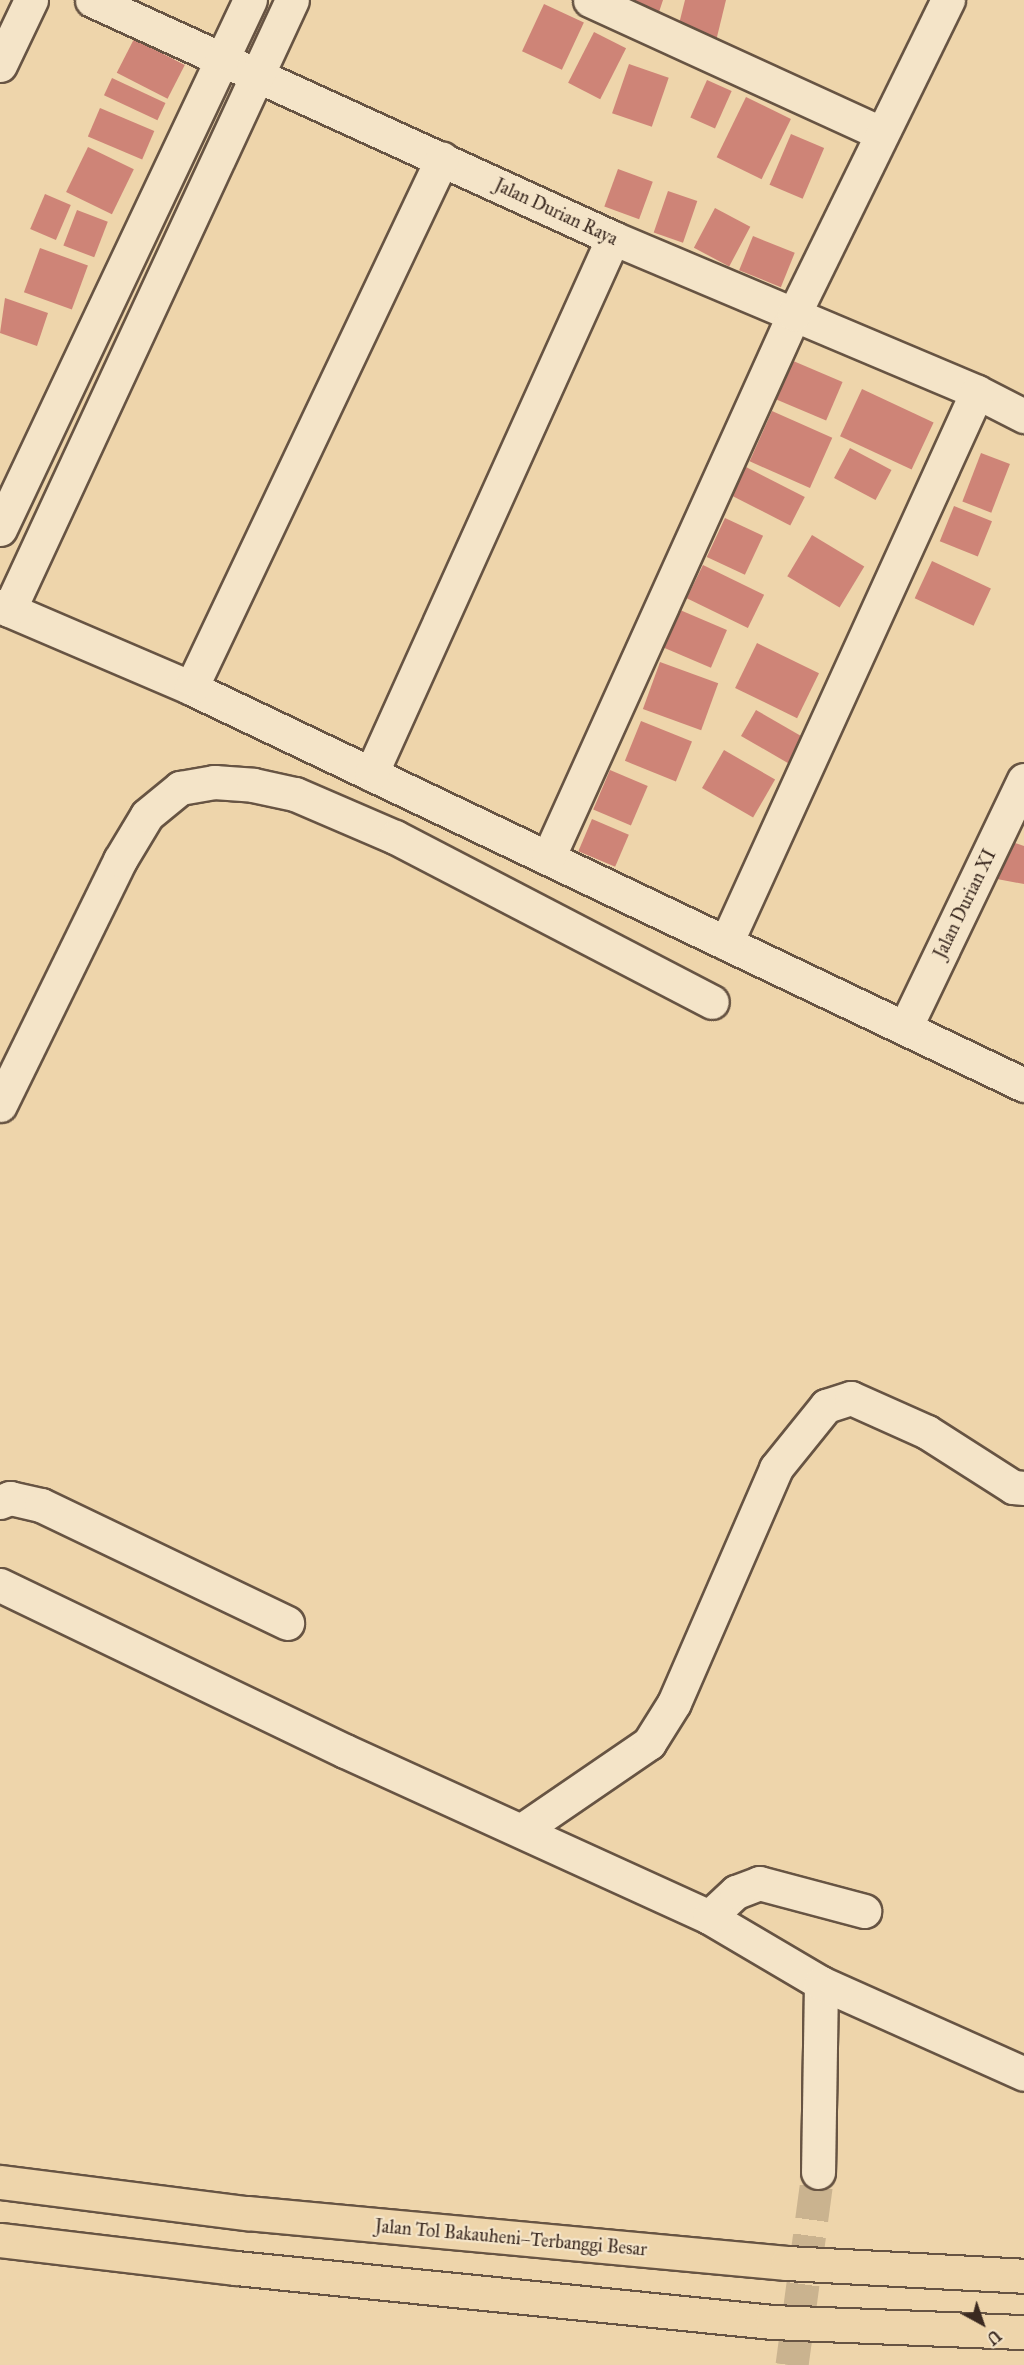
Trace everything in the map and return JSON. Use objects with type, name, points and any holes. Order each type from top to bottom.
[{"type":"highway","name":"Jalan Tol Bakauheni–Terbanggi Besar","points":[[0,2182],[247,2213],[787,2263],[1024,2276]]},
{"type":"highway","points":[[0,2240],[236,2268],[772,2322],[1024,2332]]},
{"type":"street","points":[[0,65],[32,0]]},
{"type":"street","name":"Jalan Durian Raya","points":[[92,0],[613,238],[977,392],[1024,416]]},
{"type":"street","points":[[0,530],[250,0]]},
{"type":"street","points":[[292,0],[5,608],[191,688],[1024,1085]]},
{"type":"street","points":[[590,0],[881,133]]},
{"type":"street","points":[[548,858],[794,314],[948,0]]},
{"type":"street","points":[[191,688],[442,159]]},
{"type":"street","points":[[371,774],[613,238]]},
{"type":"street","points":[[128,260],[162,278]]},
{"type":"street","points":[[726,943],[977,392]]},
{"type":"street","name":"Jalan Durian XI","points":[[905,1028],[1024,780]]},
{"type":"street","points":[[0,1105],[120,860],[147,815],[180,788],[214,782],[253,785],[295,794],[395,837],[712,1002]]},
{"type":"street","points":[[522,1830],[649,1743],[674,1703],[776,1468],[826,1406],[851,1398],[927,1432],[1013,1487],[1024,1488]]},
{"type":"street","points":[[0,1502],[10,1498],[41,1505],[287,1623]]},
{"type":"street","points":[[0,1585],[345,1751],[709,1917],[821,1983],[1024,2074]]},
{"type":"street","points":[[709,1917],[736,1892],[759,1883],[864,1911]]},
{"type":"street","points":[[818,2172],[821,1983]]},
{"type":"building","points":[[616,0],[663,0],[658,15]]},
{"type":"building","points":[[685,0],[726,0],[716,41],[677,32]]},
{"type":"building","points":[[544,4],[584,23],[562,70],[522,51]]},
{"type":"building","points":[[594,32],[626,48],[600,99],[568,83]]},
{"type":"building","points":[[134,39],[185,65],[168,99],[117,73]]},
{"type":"building","points":[[629,64],[669,78],[652,127],[612,113]]},
{"type":"building","points":[[112,78],[165,103],[157,120],[104,95]]},
{"type":"building","points":[[707,80],[732,91],[715,128],[690,117]]},
{"type":"building","points":[[746,97],[791,119],[762,179],[717,157]]},
{"type":"building","points":[[100,108],[154,131],[142,160],[88,137]]},
{"type":"building","points":[[791,134],[824,148],[803,199],[770,185]]},
{"type":"building","points":[[88,147],[134,169],[112,214],[66,192]]},
{"type":"building","points":[[618,169],[653,182],[639,219],[604,207]]},
{"type":"building","points":[[668,191],[697,201],[683,243],[654,233]]},
{"type":"building","points":[[45,194],[71,205],[56,240],[30,229]]},
{"type":"building","points":[[715,208],[750,227],[729,267],[694,248]]},
{"type":"building","points":[[77,210],[108,222],[94,257],[63,245]]},
{"type":"building","points":[[753,236],[795,253],[781,287],[739,270]]},
{"type":"building","points":[[40,248],[88,265],[72,310],[24,292]]},
{"type":"building","points":[[5,298],[48,313],[37,346],[0,333]]},
{"type":"building","points":[[791,360],[843,382],[826,421],[775,399]]},
{"type":"building","points":[[862,389],[934,422],[912,470],[840,436]]},
{"type":"building","points":[[772,411],[832,438],[810,488],[750,461]]},
{"type":"building","points":[[850,448],[891,470],[876,500],[834,478]]},
{"type":"building","points":[[981,453],[1010,464],[991,513],[962,502]]},
{"type":"building","points":[[746,467],[805,497],[790,525],[731,496]]},
{"type":"building","points":[[954,506],[992,521],[978,557],[940,541]]},
{"type":"building","points":[[725,518],[763,536],[745,575],[707,557]]},
{"type":"building","points":[[812,535],[864,566],[840,608],[787,576]]},
{"type":"building","points":[[932,561],[991,588],[974,626],[915,598]]},
{"type":"building","points":[[703,565],[764,595],[748,628],[687,598]]},
{"type":"building","points":[[680,610],[727,630],[711,668],[664,648]]},
{"type":"building","points":[[757,643],[819,673],[797,718],[735,688]]},
{"type":"building","points":[[660,662],[718,683],[701,730],[643,709]]},
{"type":"building","points":[[756,710],[807,740],[792,765],[741,736]]},
{"type":"building","points":[[641,721],[692,742],[676,781],[625,761]]},
{"type":"building","points":[[724,750],[775,780],[753,818],[702,788]]},
{"type":"building","points":[[610,770],[648,786],[631,826],[593,810]]},
{"type":"building","points":[[592,819],[629,835],[615,867],[578,851]]},
{"type":"building","points":[[1015,843],[1024,846],[1024,884],[997,879]]},
{"type":"tunnel","points":[[792,2365],[818,2172]]}]
